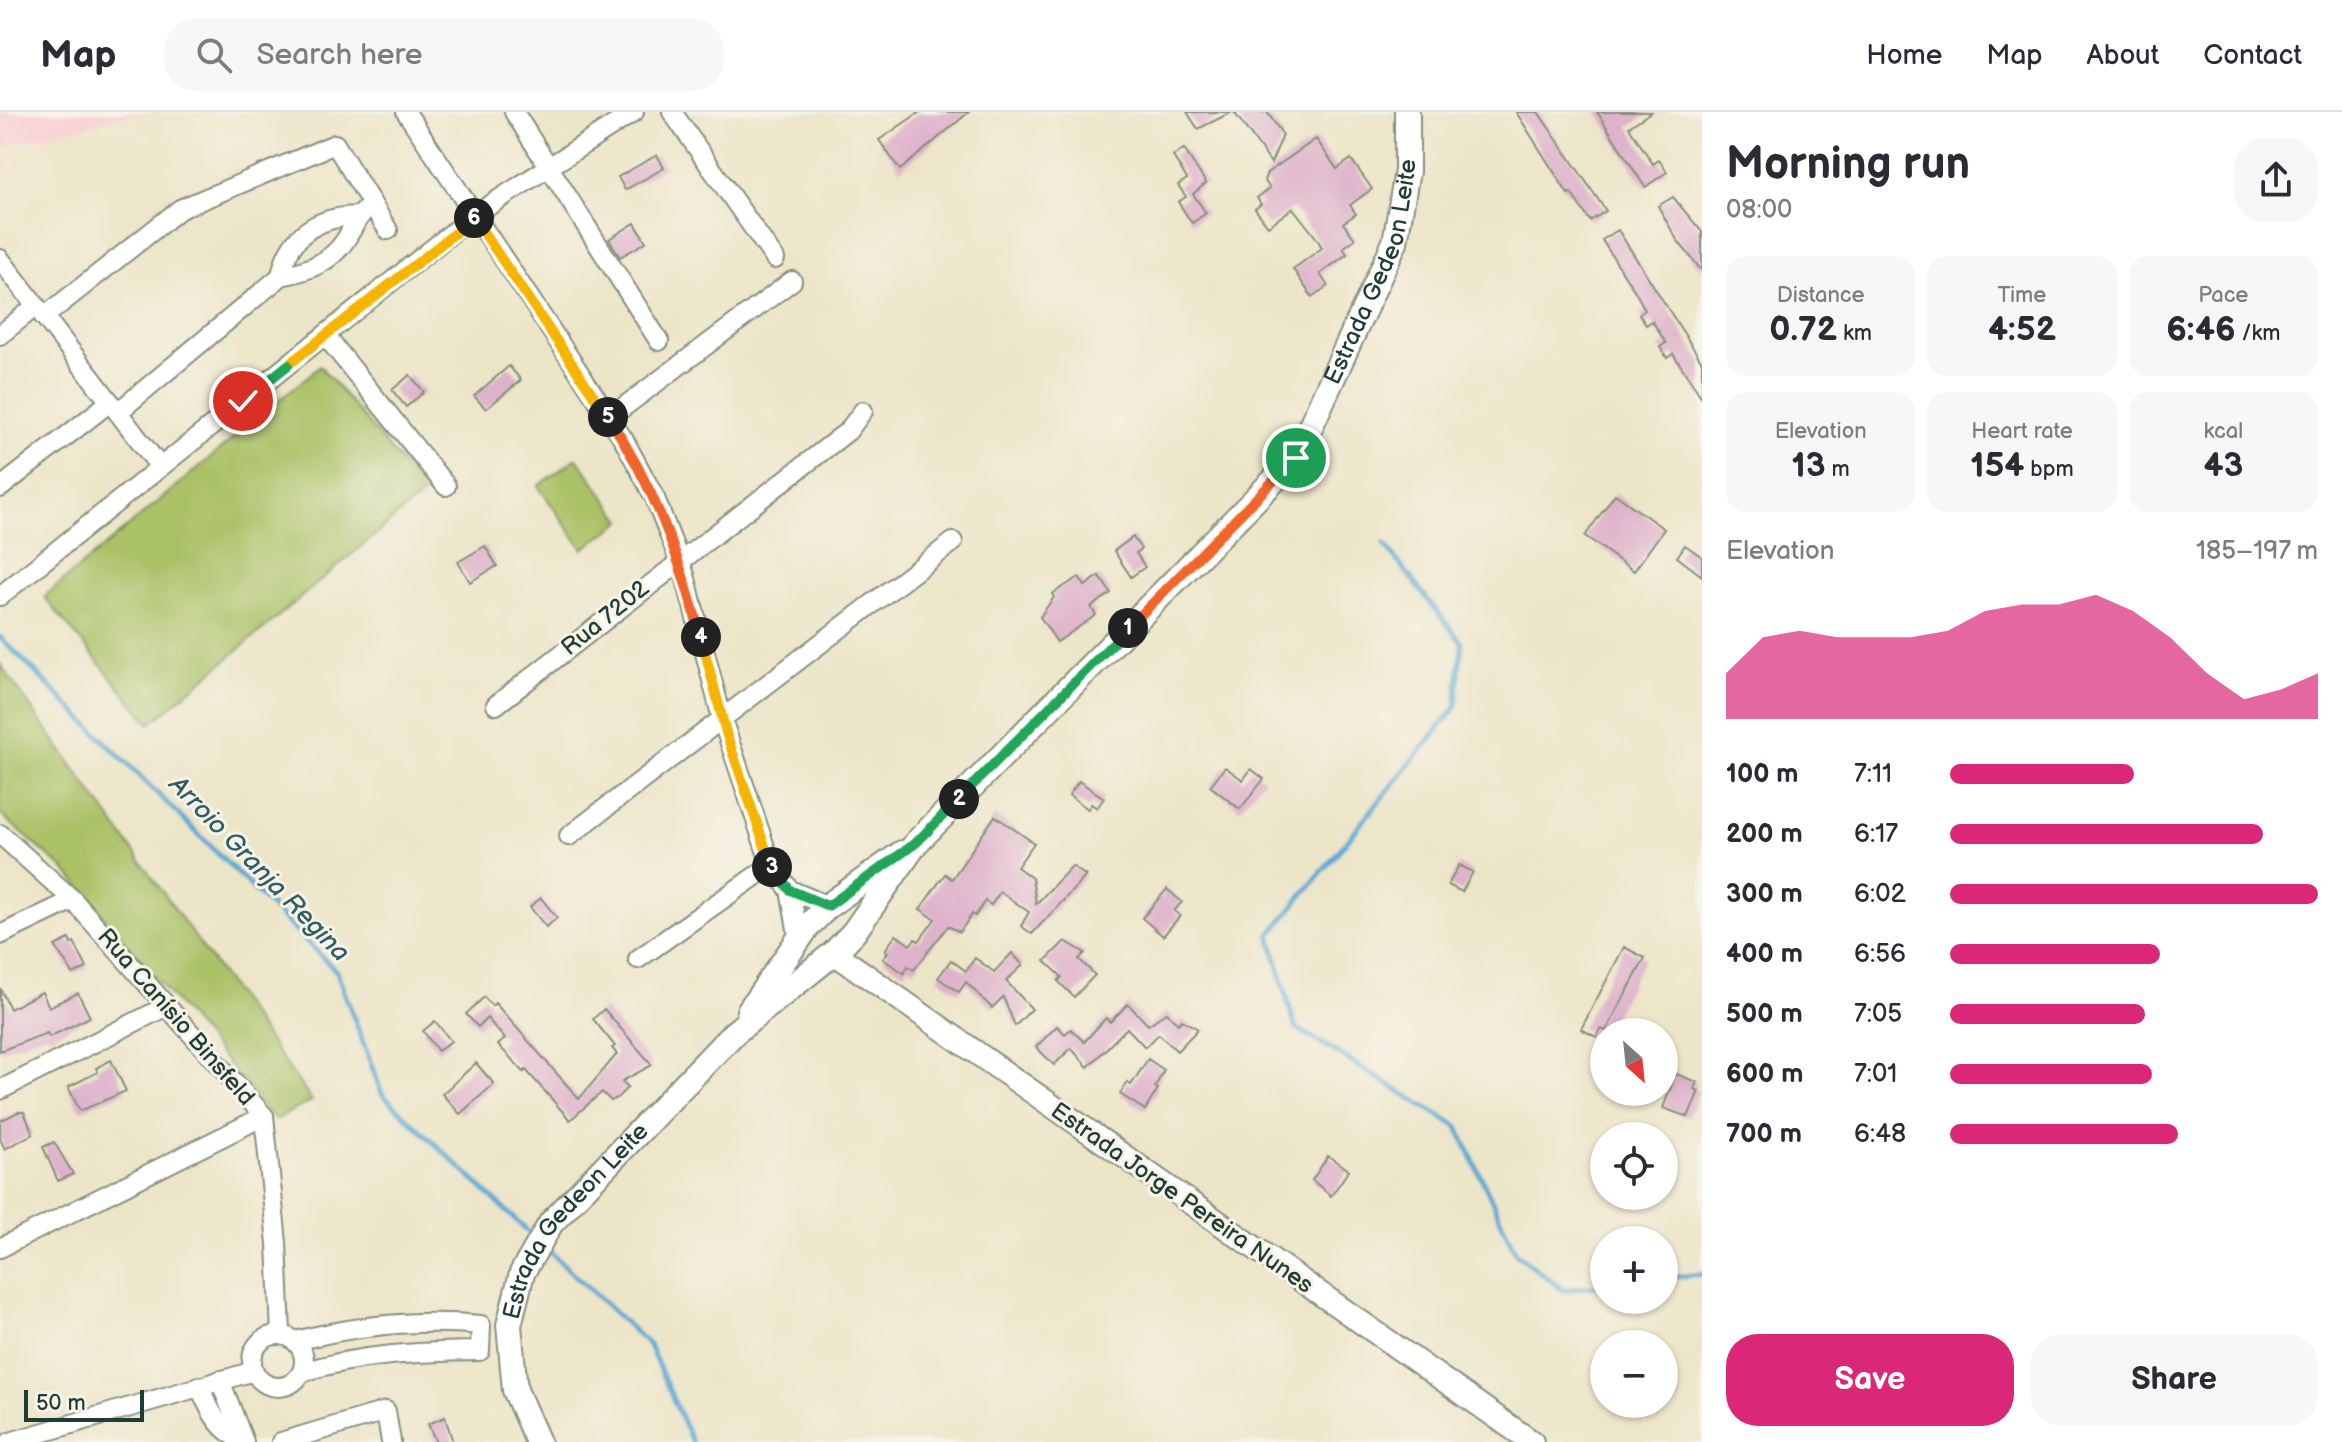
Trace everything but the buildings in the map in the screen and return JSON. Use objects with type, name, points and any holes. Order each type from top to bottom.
[{"type":"main road","name":"Estrada Gedeon Leite","points":[[538,1442],[515,1390],[509,1325],[522,1273],[551,1223],[734,1033],[854,932],[916,843],[1296,458],[1395,242],[1407,171],[1407,112]]},
{"type":"main road","name":"Estrada Gedeon Leite","points":[[734,1033],[799,940],[828,906],[916,843]]},
{"type":"main road","points":[[828,906],[845,915],[854,932]]},
{"type":"main road","points":[[799,940],[806,962],[824,959]]},
{"type":"street","points":[[406,112],[609,418],[655,498],[679,559],[722,719],[771,865],[790,890],[799,940]]},
{"type":"street","points":[[514,112],[659,341]]},
{"type":"street","points":[[0,596],[473,216],[634,112]]},
{"type":"street","points":[[672,112],[775,259]]},
{"type":"street","points":[[0,335],[40,312],[180,209],[335,144],[388,230]]},
{"type":"street","points":[[0,488],[114,407],[281,276],[306,271],[329,259],[346,240],[357,216],[372,204]]},
{"type":"street","points":[[281,276],[284,260],[293,242],[310,226],[334,216],[357,216]]},
{"type":"street","points":[[0,259],[160,467]]},
{"type":"street","points":[[609,418],[792,281]]},
{"type":"street","points":[[325,335],[446,486]]},
{"type":"street","name":"Rua 7202","points":[[496,705],[679,559],[848,431],[863,411]]},
{"type":"street","points":[[569,836],[953,542]]},
{"type":"street","name":"Rua Canísio Binsfeld","points":[[0,834],[73,900],[264,1116],[288,1338]]},
{"type":"street","points":[[638,959],[771,865]]},
{"type":"street","points":[[790,890],[828,906]]},
{"type":"street","points":[[0,935],[73,900]]},
{"type":"street","name":"Estrada Jorge Pereira Nunes","points":[[824,959],[1532,1442]]},
{"type":"street","points":[[0,1090],[167,1006]]},
{"type":"street","points":[[0,1248],[264,1116]]},
{"type":"street","points":[[399,1322],[481,1325],[480,1351],[396,1353],[343,1360],[302,1372],[282,1387],[265,1384],[254,1371],[255,1348],[266,1337],[288,1338],[399,1322]]},
{"type":"street","points":[[288,1338],[305,1356],[302,1372]]},
{"type":"street","points":[[10,1442],[254,1371]]},
{"type":"street","points":[[220,1380],[244,1441]]},
{"type":"street","points":[[199,1386],[213,1416],[228,1434],[244,1441]]},
{"type":"street","points":[[281,1442],[386,1411],[391,1442]]},
{"type":"shaded area","points":[[0,112],[140,112],[2,147],[7,171],[0,172]]},
{"type":"green space","points":[[320,366],[426,492],[150,724],[44,597]]},
{"type":"green space","points":[[577,458],[622,521],[583,549],[538,486]]},
{"type":"green space","points":[[0,664],[312,1101],[275,1120],[66,871],[0,814]]},
{"type":"waterway","points":[[1384,544],[1462,643],[1456,707],[1270,935],[1295,1027],[1458,1127],[1516,1253],[1563,1290],[1590,1287]]},
{"type":"waterway","name":"Arroio Granja Regina","points":[[0,637],[337,972],[382,1094],[533,1236]]},
{"type":"waterway","name":"Arroio Granja Regina","points":[[546,1248],[649,1345],[692,1442]]},
{"type":"waterway","points":[[1678,1277],[1702,1274]]},
{"type":"route","points":[[243,401],[473,216],[584,385],[624,440],[655,498],[685,575],[727,736],[771,865],[790,890],[828,906],[916,843],[1296,458]]}]
